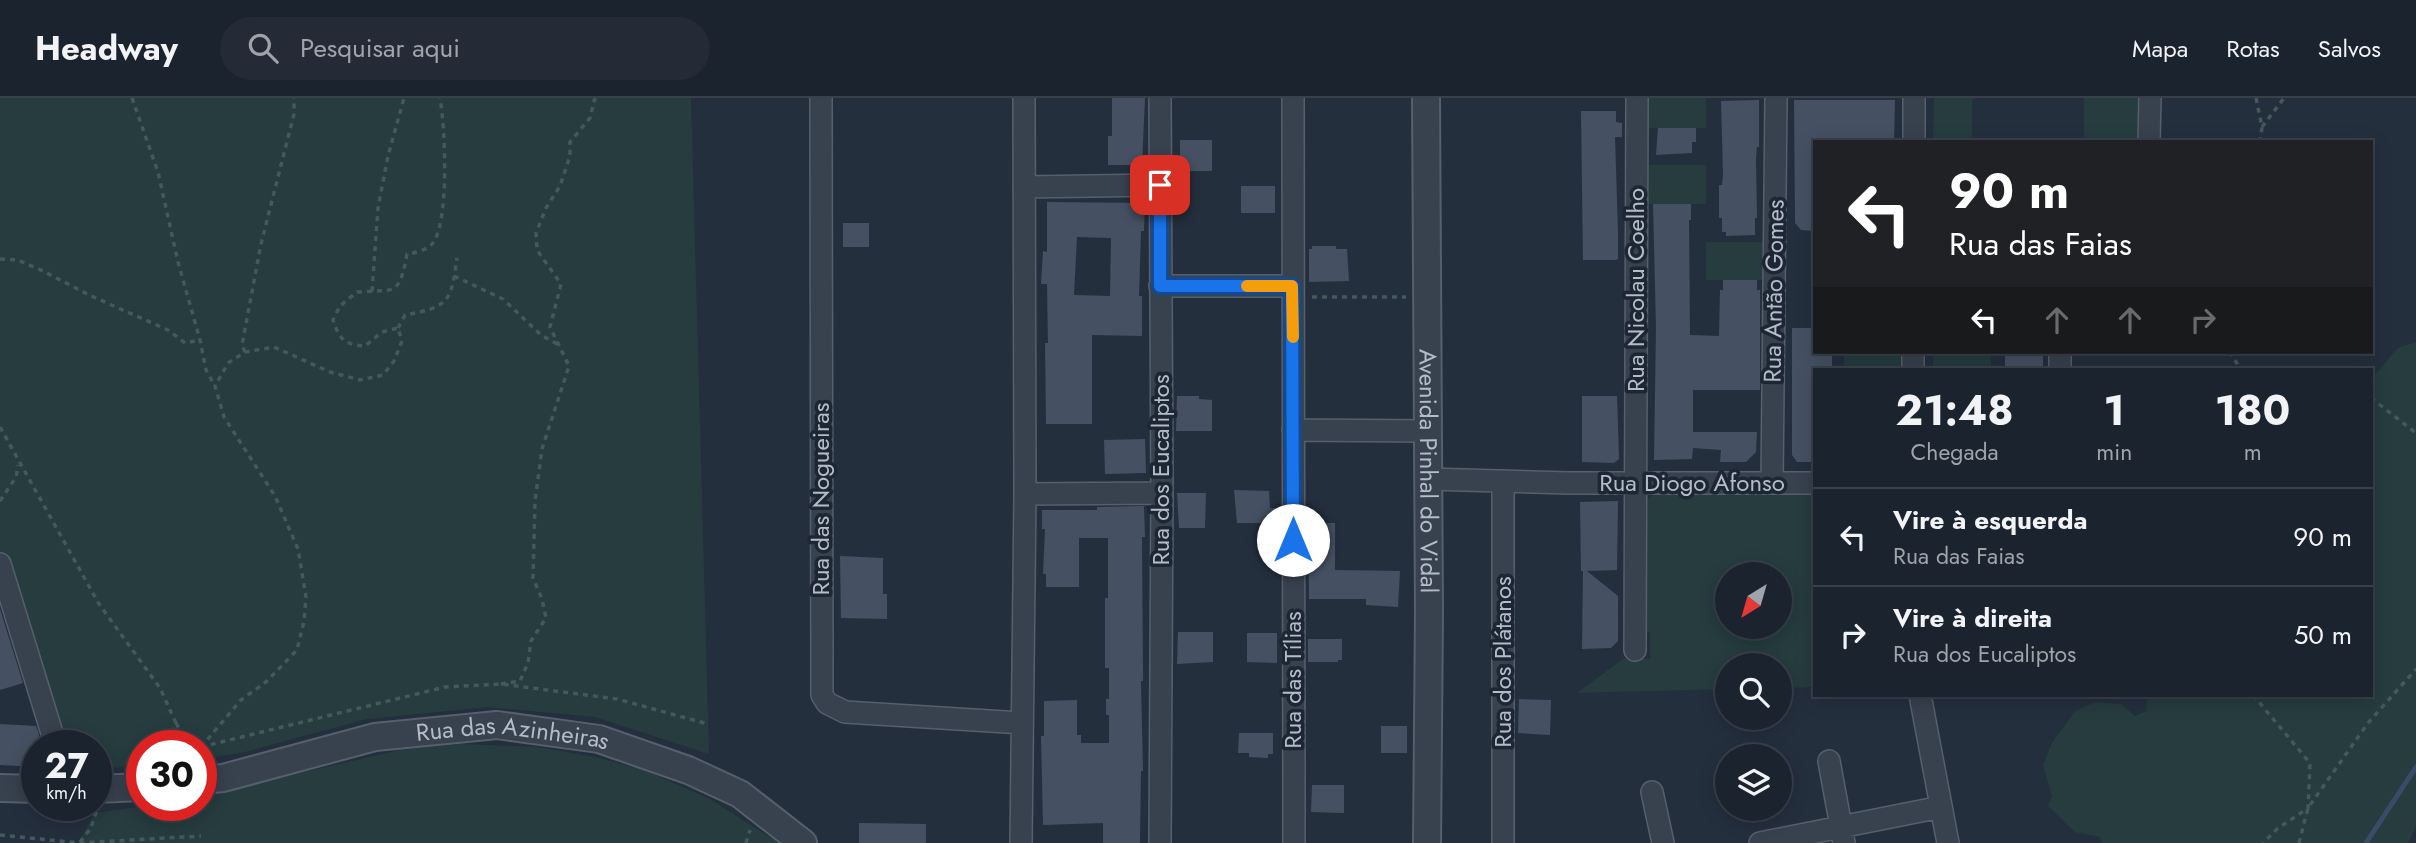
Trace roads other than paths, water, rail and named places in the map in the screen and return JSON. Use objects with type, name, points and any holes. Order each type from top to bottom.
[{"type":"street","name":"Rua das Nogueiras","points":[[821,98],[822,695],[827,703],[845,712],[1021,723]]},
{"type":"street","points":[[1021,843],[1025,494],[1024,98]]},
{"type":"street","name":"Rua dos Eucaliptos","points":[[1160,98],[1160,843]]},
{"type":"street","name":"Rua das Tílias","points":[[1293,98],[1294,843]]},
{"type":"street","name":"Avenida Pinhal do Vidal","points":[[1426,98],[1427,843]]},
{"type":"street","name":"Rua Nicolau Coelho","points":[[1635,650],[1637,98]]},
{"type":"street","name":"Rua Antão Gomes","points":[[1772,483],[1776,98]]},
{"type":"street","points":[[1914,98],[1914,140]]},
{"type":"street","points":[[2149,140],[2150,98]]},
{"type":"street","points":[[1024,187],[1160,185]]},
{"type":"street","points":[[1160,286],[1292,291]]},
{"type":"street","points":[[1293,430],[1428,431]]},
{"type":"street","name":"Rua Diogo Afonso","points":[[1428,480],[1813,483]]},
{"type":"street","name":"Rua dos Plátanos","points":[[1503,481],[1503,843]]},
{"type":"street","points":[[1025,494],[1162,493]]},
{"type":"street","points":[[0,564],[51,730]]},
{"type":"street","points":[[1920,697],[1948,843]]},
{"type":"street","name":"Rua das Azinheiras","points":[[217,779],[375,737],[497,725],[599,739],[688,770],[740,794],[803,843]]},
{"type":"street","points":[[1829,761],[1842,836]]},
{"type":"street","points":[[0,788],[21,789]]},
{"type":"street","points":[[1652,792],[1662,843]]},
{"type":"street","points":[[1760,843],[1842,836],[1941,807]]},
{"type":"waterway","points":[[2366,843],[2416,767]]}]
